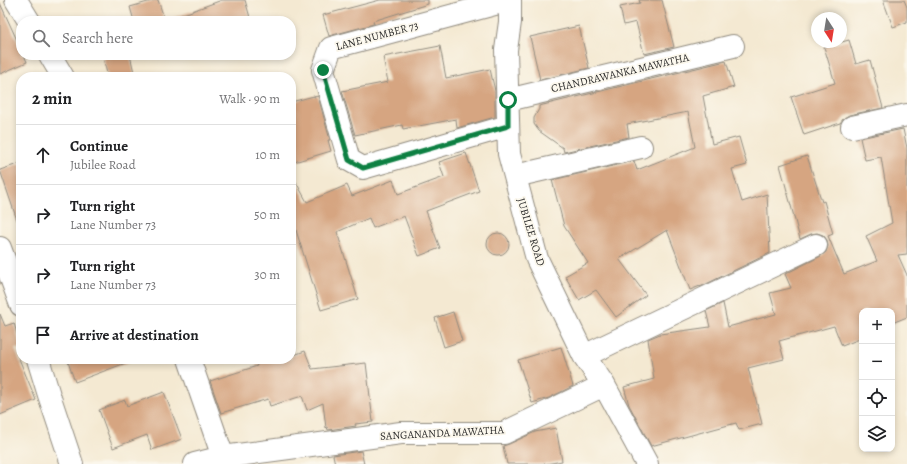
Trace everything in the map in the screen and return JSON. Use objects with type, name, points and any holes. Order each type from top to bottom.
[{"type":"street","points":[[16,0],[26,16]]},
{"type":"street","name":"JUBILEE ROAD","points":[[510,0],[510,22],[506,50],[509,154],[537,258],[584,356],[604,385],[647,464]]},
{"type":"street","name":"LANE NUMBER 73","points":[[508,126],[363,168],[349,160],[323,70],[331,48],[510,0]]},
{"type":"street","name":"CHANDRAWANKA MAWATHA","points":[[508,100],[733,46]]},
{"type":"street","points":[[53,60],[60,72]]},
{"type":"street","points":[[852,127],[907,115]]},
{"type":"street","points":[[515,176],[641,147]]},
{"type":"street","points":[[584,356],[816,245]]},
{"type":"street","points":[[0,248],[16,291]]},
{"type":"street","points":[[39,364],[72,464]]},
{"type":"street","points":[[191,364],[223,457]]},
{"type":"street","name":"SANGANANDA MAWATHA","points":[[195,464],[223,457],[400,433],[504,433],[604,385]]},
{"type":"building","points":[[158,0],[163,16],[133,16],[130,7]]},
{"type":"building","points":[[222,0],[245,0],[250,16],[178,16]]},
{"type":"building","points":[[380,0],[428,0],[428,4],[373,21],[374,24],[329,36],[323,15]]},
{"type":"building","points":[[639,0],[662,0],[674,47],[644,54],[636,22],[624,25],[620,7],[640,3]]},
{"type":"building","points":[[883,0],[904,0],[907,7],[907,22],[893,27]]},
{"type":"building","points":[[0,3],[16,38],[16,60],[26,60],[27,62],[0,74]]},
{"type":"building","points":[[579,26],[589,68],[540,80],[530,37]]},
{"type":"building","points":[[849,40],[856,64],[870,60],[883,108],[849,115],[840,123],[804,135],[791,97],[835,83],[824,48],[847,48],[847,41]]},
{"type":"building","points":[[440,46],[446,78],[490,69],[495,91],[495,117],[457,128],[456,119],[403,129],[402,125],[355,135],[342,91],[388,82],[383,57]]},
{"type":"building","points":[[104,60],[131,60],[134,72],[107,72]]},
{"type":"building","points":[[726,61],[734,87],[703,96],[712,144],[739,137],[747,165],[732,169],[742,202],[767,194],[770,253],[700,287],[690,290],[667,230],[619,259],[646,295],[616,317],[596,290],[579,300],[565,276],[588,263],[564,226],[552,180],[634,161],[637,170],[695,147],[688,112],[627,124],[629,137],[564,152],[563,148],[539,131],[534,124],[534,118],[539,106]]},
{"type":"building","points":[[318,96],[330,140],[328,140],[331,151],[296,162],[296,101]]},
{"type":"building","points":[[903,129],[907,148],[907,254],[898,255],[907,275],[907,317],[895,322],[895,308],[859,308],[859,339],[842,346],[834,326],[779,341],[784,359],[748,368],[762,424],[739,430],[736,423],[651,446],[629,405],[624,387],[654,379],[648,339],[660,334],[710,327],[706,311],[723,303],[728,327],[776,314],[770,293],[791,288],[785,274],[826,252],[828,246],[827,240],[823,235],[817,233],[811,234],[800,239],[780,165],[807,156],[822,202],[824,201],[833,234],[828,236],[844,274],[877,261],[866,236],[892,223],[881,157],[865,160],[860,138]]},
{"type":"building","points":[[466,153],[479,191],[426,211],[440,248],[419,256],[404,216],[373,228],[369,218],[337,232],[358,299],[321,310],[296,230],[296,182],[307,202],[347,185],[352,196],[393,180],[398,194],[444,177],[439,162]]},
{"type":"building","points":[[16,165],[16,217],[0,170]]},
{"type":"building","points":[[498,233],[506,236],[509,244],[506,252],[498,255],[490,252],[487,244],[490,236]]},
{"type":"building","points":[[453,312],[462,341],[444,347],[435,318]]},
{"type":"building","points":[[0,314],[5,326],[14,323],[16,330],[16,364],[21,364],[36,400],[0,415]]},
{"type":"building","points":[[561,347],[573,386],[549,398],[532,403],[518,360]]},
{"type":"building","points":[[305,351],[312,369],[366,363],[373,422],[328,430],[327,427],[326,428],[323,403],[307,410],[302,396],[270,406],[268,399],[221,413],[210,381],[257,366],[256,364],[296,364],[296,354]]},
{"type":"building","points":[[69,364],[123,364],[75,382]]},
{"type":"building","points":[[164,392],[182,439],[152,450],[147,435],[113,448],[99,410],[125,400],[127,406]]},
{"type":"building","points":[[556,428],[562,461],[546,464],[507,464],[503,446],[535,432]]},
{"type":"building","points":[[361,451],[364,464],[335,464],[333,455]]},
{"type":"route","points":[[323,70],[349,160],[363,168],[508,126],[508,100]]}]
